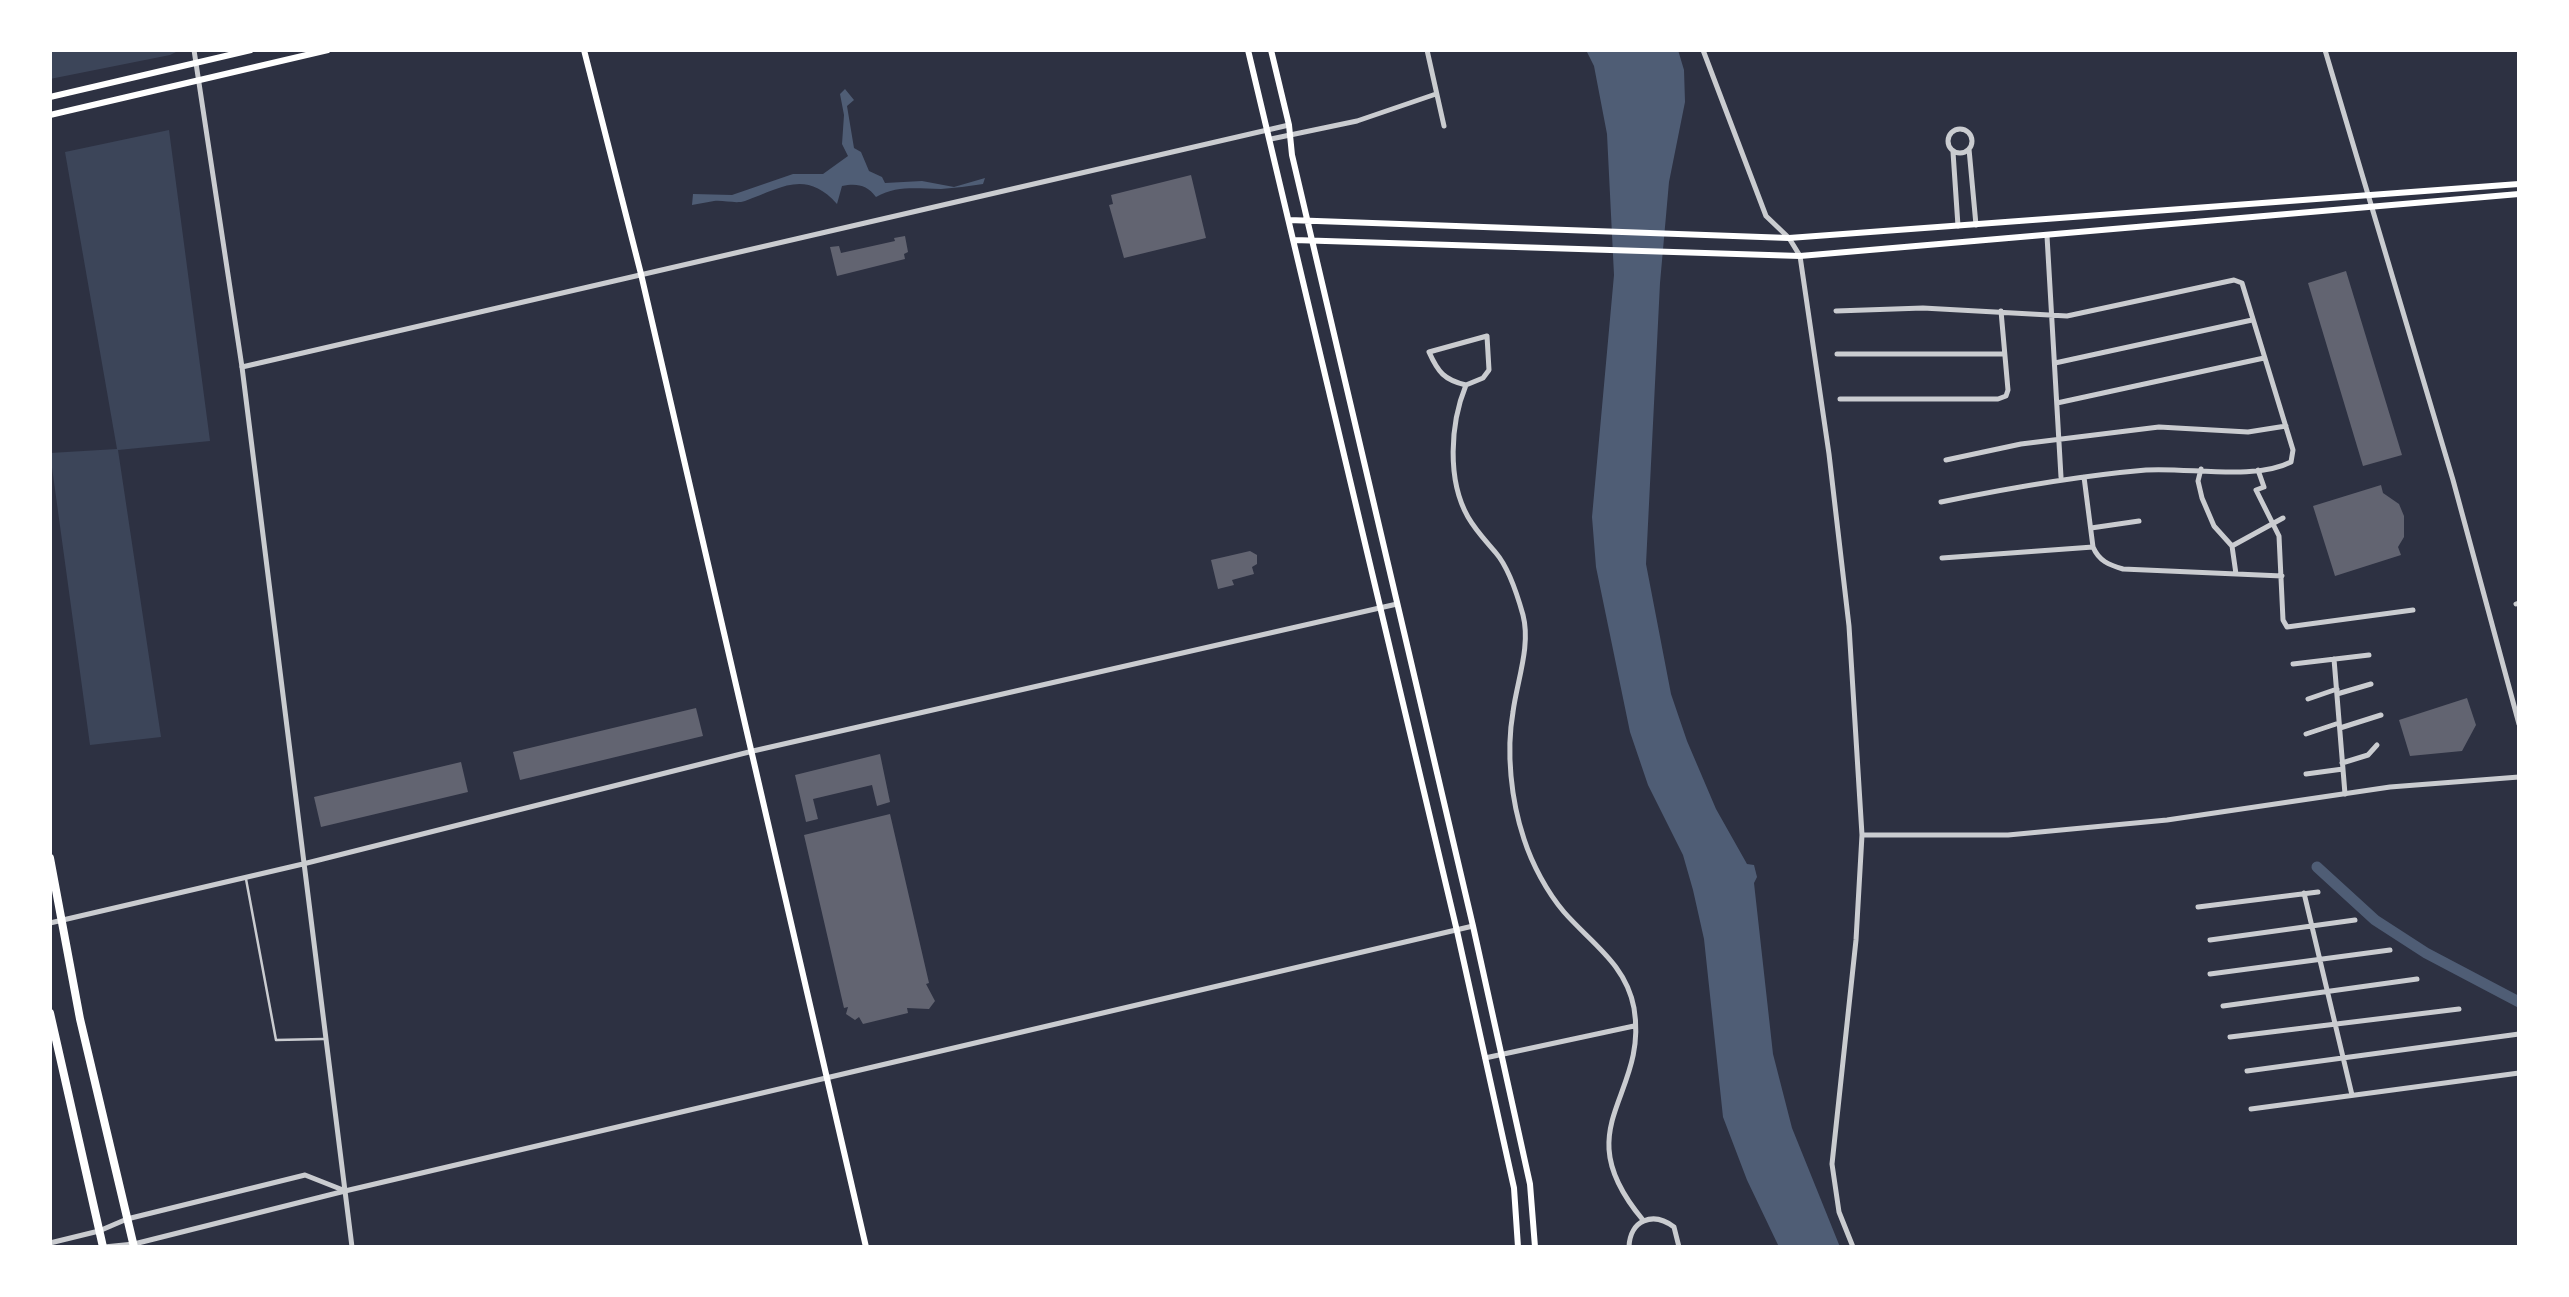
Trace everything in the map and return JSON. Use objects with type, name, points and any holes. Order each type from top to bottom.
[{"type":"main road","points":[[50,97],[251,50]]},
{"type":"main road","points":[[50,115],[328,50]]},
{"type":"main road","points":[[584,50],[641,274],[866,1247]]},
{"type":"main road","points":[[1248,50],[1485,1058],[1514,1188],[1518,1247]]},
{"type":"main road","points":[[1271,50],[1502,1055],[1530,1184],[1535,1247]]},
{"type":"main road","points":[[1290,220],[1789,238],[2519,184]]},
{"type":"main road","points":[[1294,240],[1800,256],[2519,194]]},
{"type":"main road","points":[[50,858],[60,921],[134,1245]]},
{"type":"main road","points":[[50,1013],[104,1247]]},
{"type":"street","points":[[194,50],[242,368],[352,1247]]},
{"type":"street","points":[[1428,50],[1444,126]]},
{"type":"street","points":[[1703,50],[1766,216],[1789,238],[1800,256],[1829,454],[1849,626],[1862,835],[1856,940],[1832,1164],[1839,1212],[1854,1247]]},
{"type":"street","points":[[2325,50],[2453,480],[2519,724]]},
{"type":"street","points":[[1271,139],[1357,121],[1436,94]]},
{"type":"street","points":[[242,368],[1289,125]]},
{"type":"street","points":[[1958,226],[1953,152],[1947,141],[1950,133],[1958,129],[1970,134],[1972,142],[1969,150],[1976,225]]},
{"type":"street","points":[[1953,152],[1963,154],[1969,150]]},
{"type":"street","points":[[2047,236],[2061,478]]},
{"type":"street","points":[[1836,311],[1923,308],[2066,316],[2239,280],[2293,450],[2291,462],[2258,470],[2175,468],[2061,478],[1941,502]]},
{"type":"street","points":[[1840,400],[2006,396],[2001,311]]},
{"type":"street","points":[[2054,363],[2253,320]]},
{"type":"street","points":[[1466,385],[1439,374],[1429,352],[1488,336],[1489,370],[1483,378],[1466,385],[1458,404],[1453,460],[1461,500],[1482,539],[1499,555],[1523,614],[1526,632],[1510,729],[1515,799],[1524,838],[1554,898],[1621,970],[1633,1004],[1632,1068],[1612,1114],[1608,1142],[1619,1187],[1643,1220]]},
{"type":"street","points":[[1837,354],[2005,354]]},
{"type":"street","points":[[2057,403],[2265,358]]},
{"type":"street","points":[[1946,460],[2059,439],[2159,427],[2248,432],[2286,426]]},
{"type":"street","points":[[2201,469],[2199,488],[2211,520],[2232,546],[2236,574]]},
{"type":"street","points":[[2258,470],[2264,487],[2256,490],[2280,536],[2283,620],[2287,628],[2413,610]]},
{"type":"street","points":[[2084,477],[2094,547],[2102,561],[2123,569],[2282,576]]},
{"type":"street","points":[[2232,546],[2282,518]]},
{"type":"street","points":[[2091,528],[2139,521]]},
{"type":"street","points":[[1942,558],[2094,547]]},
{"type":"street","points":[[50,924],[752,751],[1398,604]]},
{"type":"street","points":[[2293,664],[2370,655]]},
{"type":"street","points":[[2334,660],[2345,794]]},
{"type":"street","points":[[2308,698],[2371,684]]},
{"type":"street","points":[[2306,734],[2381,715]]},
{"type":"street","points":[[2306,774],[2342,766],[2368,755],[2378,746]]},
{"type":"street","points":[[1862,835],[2024,834],[2167,820],[2345,794],[2519,778]]},
{"type":"street","points":[[2198,907],[2318,892]]},
{"type":"street","points":[[2304,893],[2352,1095]]},
{"type":"street","points":[[2210,940],[2355,920]]},
{"type":"street","points":[[104,1247],[134,1245],[345,1191],[1473,926]]},
{"type":"street","points":[[2210,974],[2390,950]]},
{"type":"street","points":[[2224,1006],[2417,979]]},
{"type":"street","points":[[2230,1037],[2459,1009]]},
{"type":"street","points":[[1485,1058],[1634,1026]]},
{"type":"street","points":[[2246,1071],[2519,1034]]},
{"type":"street","points":[[2251,1109],[2519,1073]]},
{"type":"street","points":[[50,1243],[305,1176],[345,1191]]},
{"type":"street","points":[[1629,1247],[1631,1232],[1643,1220],[1660,1218],[1678,1235],[1680,1247]]},
{"type":"lane","points":[[245,878],[276,1040],[326,1039]]},
{"type":"shaded area","points":[[180,50],[50,79],[50,52]]},
{"type":"shaded area","points":[[1586,50],[1678,50],[1684,70],[1685,102],[1669,182],[1660,283],[1646,564],[1671,694],[1687,741],[1716,809],[1747,864],[1754,865],[1773,1054],[1792,1128],[1840,1247],[1779,1247],[1747,1180],[1723,1117],[1704,939],[1693,890],[1683,855],[1648,785],[1630,732],[1596,567],[1592,517],[1614,275],[1607,134],[1594,66]]},
{"type":"shaded area","points":[[845,89],[854,100],[847,106],[854,148],[861,152],[869,171],[885,183],[922,181],[954,187],[985,178],[983,184],[941,189],[900,189],[876,197],[865,187],[847,185],[842,186],[837,204],[815,187],[793,184],[741,202],[692,205],[693,194],[732,195],[793,174],[823,174],[848,156],[842,144],[844,115],[840,94]]},
{"type":"shaded area","points":[[169,130],[210,441],[118,450],[161,737],[90,745],[50,453],[117,449],[65,152]]},
{"type":"building","points":[[1191,175],[1206,238],[1124,258],[1109,205],[1113,204],[1111,195]]},
{"type":"building","points":[[905,236],[905,259],[837,276],[830,247],[839,246],[841,253]]},
{"type":"building","points":[[2346,271],[2402,455],[2363,466],[2308,283]]},
{"type":"building","points":[[2381,485],[2383,493],[2399,504],[2404,516],[2404,537],[2398,547],[2401,555],[2335,576],[2313,506]]},
{"type":"building","points":[[1250,551],[1257,555],[1257,564],[1252,567],[1254,574],[1218,589],[1211,560]]},
{"type":"building","points":[[2467,698],[2476,725],[2462,751],[2410,756],[2399,720]]},
{"type":"building","points":[[696,708],[703,736],[520,780],[513,752]]},
{"type":"building","points":[[880,754],[890,802],[877,806],[872,785],[813,799],[818,819],[806,822],[795,775]]},
{"type":"building","points":[[461,762],[468,792],[321,827],[314,797]]},
{"type":"building","points":[[890,814],[929,983],[926,984],[935,1001],[929,1009],[907,1008],[908,1013],[863,1024],[859,1017],[855,1020],[846,1014],[848,1007],[844,1008],[804,835]]},
{"type":"waterway","points":[[2317,867],[2375,920],[2426,953],[2519,1002]]}]
